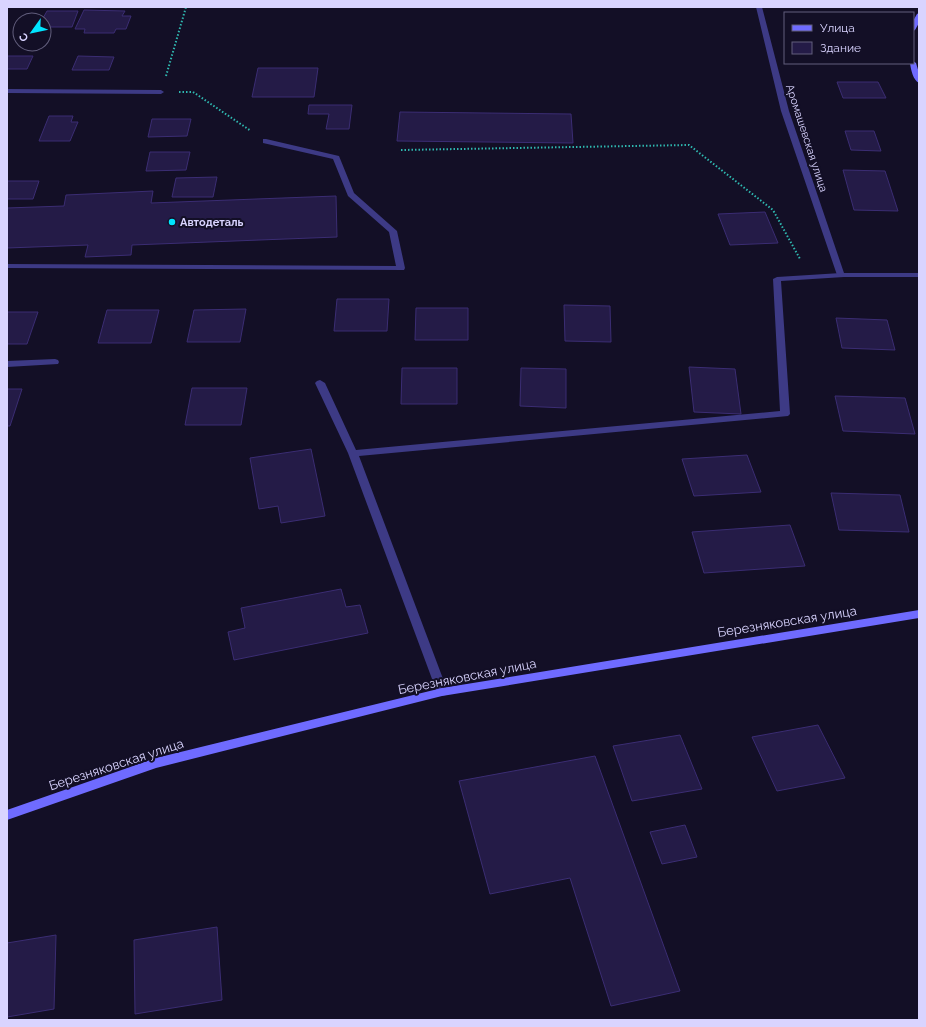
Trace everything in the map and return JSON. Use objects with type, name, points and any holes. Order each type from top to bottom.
[{"type":"street","name":"Аромашевская улица","points":[[759,7],[785,111],[841,275]]},
{"type":"street","points":[[914,27],[919,15]]},
{"type":"street","points":[[913,64],[919,81]]},
{"type":"street","points":[[7,91],[161,92]]},
{"type":"street","points":[[7,266],[401,268],[393,231],[351,194],[336,158],[266,141]]},
{"type":"street","points":[[353,453],[785,414],[777,279],[841,275],[919,275]]},
{"type":"street","points":[[7,364],[55,362]]},
{"type":"street","points":[[320,383],[353,453],[442,692]]},
{"type":"street","name":"Березняковская улица","points":[[7,815],[156,763],[442,692],[919,614]]},
{"type":"path","points":[[186,7],[161,92],[193,92],[266,141]]},
{"type":"path","points":[[401,150],[689,145],[773,210],[810,277]]},
{"type":"building","points":[[84,10],[125,11],[122,16],[131,16],[126,29],[116,29],[114,33],[84,33],[85,29],[75,29]]},
{"type":"building","points":[[78,11],[72,27],[52,27],[52,12],[46,12]]},
{"type":"building","points":[[7,56],[33,56],[27,69],[7,69]]},
{"type":"building","points":[[78,56],[114,57],[109,70],[72,70]]},
{"type":"building","points":[[258,68],[318,68],[314,97],[252,97]]},
{"type":"building","points":[[837,82],[878,82],[886,98],[843,98]]},
{"type":"building","points":[[309,105],[352,105],[349,129],[326,129],[329,114],[308,114]]},
{"type":"building","points":[[400,112],[571,114],[573,143],[397,141]]},
{"type":"building","points":[[49,116],[73,116],[71,122],[78,122],[70,141],[39,141]]},
{"type":"building","points":[[152,119],[191,119],[187,136],[148,137]]},
{"type":"building","points":[[845,131],[874,131],[881,151],[851,150]]},
{"type":"building","points":[[150,152],[190,152],[186,170],[146,171]]},
{"type":"building","points":[[843,170],[885,171],[898,211],[854,210]]},
{"type":"building","points":[[217,177],[213,197],[172,197],[176,178]]},
{"type":"building","points":[[7,181],[39,181],[33,199],[7,199]]},
{"type":"building","name":"Автодеталь","points":[[153,191],[151,203],[336,196],[337,237],[132,245],[131,255],[85,257],[88,245],[7,248],[7,208],[64,206],[66,195]]},
{"type":"building","points":[[765,212],[778,243],[730,245],[718,214]]},
{"type":"building","points":[[337,299],[389,299],[387,331],[334,331]]},
{"type":"building","points":[[564,305],[610,306],[611,342],[565,341]]},
{"type":"building","points":[[416,308],[468,308],[468,340],[415,340]]},
{"type":"building","points":[[246,309],[240,342],[187,342],[194,310]]},
{"type":"building","points":[[107,310],[159,310],[151,343],[98,343]]},
{"type":"building","points":[[7,312],[38,312],[27,344],[7,344]]},
{"type":"building","points":[[836,318],[887,320],[895,350],[842,348]]},
{"type":"building","points":[[689,367],[735,369],[741,414],[694,412]]},
{"type":"building","points":[[402,368],[457,368],[457,404],[401,404]]},
{"type":"building","points":[[521,368],[566,369],[566,408],[520,406]]},
{"type":"building","points":[[192,388],[247,388],[241,425],[185,425]]},
{"type":"building","points":[[7,389],[22,389],[10,426],[7,426]]},
{"type":"building","points":[[835,396],[905,398],[915,434],[843,431]]},
{"type":"building","points":[[311,449],[325,516],[281,523],[278,506],[259,509],[250,458]]},
{"type":"building","points":[[747,455],[761,492],[694,496],[682,459]]},
{"type":"building","points":[[831,493],[900,495],[909,532],[839,530]]},
{"type":"building","points":[[790,525],[805,566],[704,573],[692,532]]},
{"type":"building","points":[[341,589],[346,607],[360,605],[368,633],[234,660],[228,632],[245,628],[241,608]]},
{"type":"building","points":[[818,725],[845,778],[777,791],[752,737]]},
{"type":"building","points":[[680,735],[702,789],[632,801],[613,746]]},
{"type":"building","points":[[595,756],[680,991],[611,1006],[570,878],[490,894],[459,781]]},
{"type":"building","points":[[685,825],[697,857],[662,864],[650,832]]},
{"type":"building","points":[[217,927],[222,1000],[135,1014],[134,940]]},
{"type":"building","points":[[56,935],[54,1009],[7,1017],[7,943]]},
{"type":"place","name":"Автодеталь","points":[[172,222]]}]
